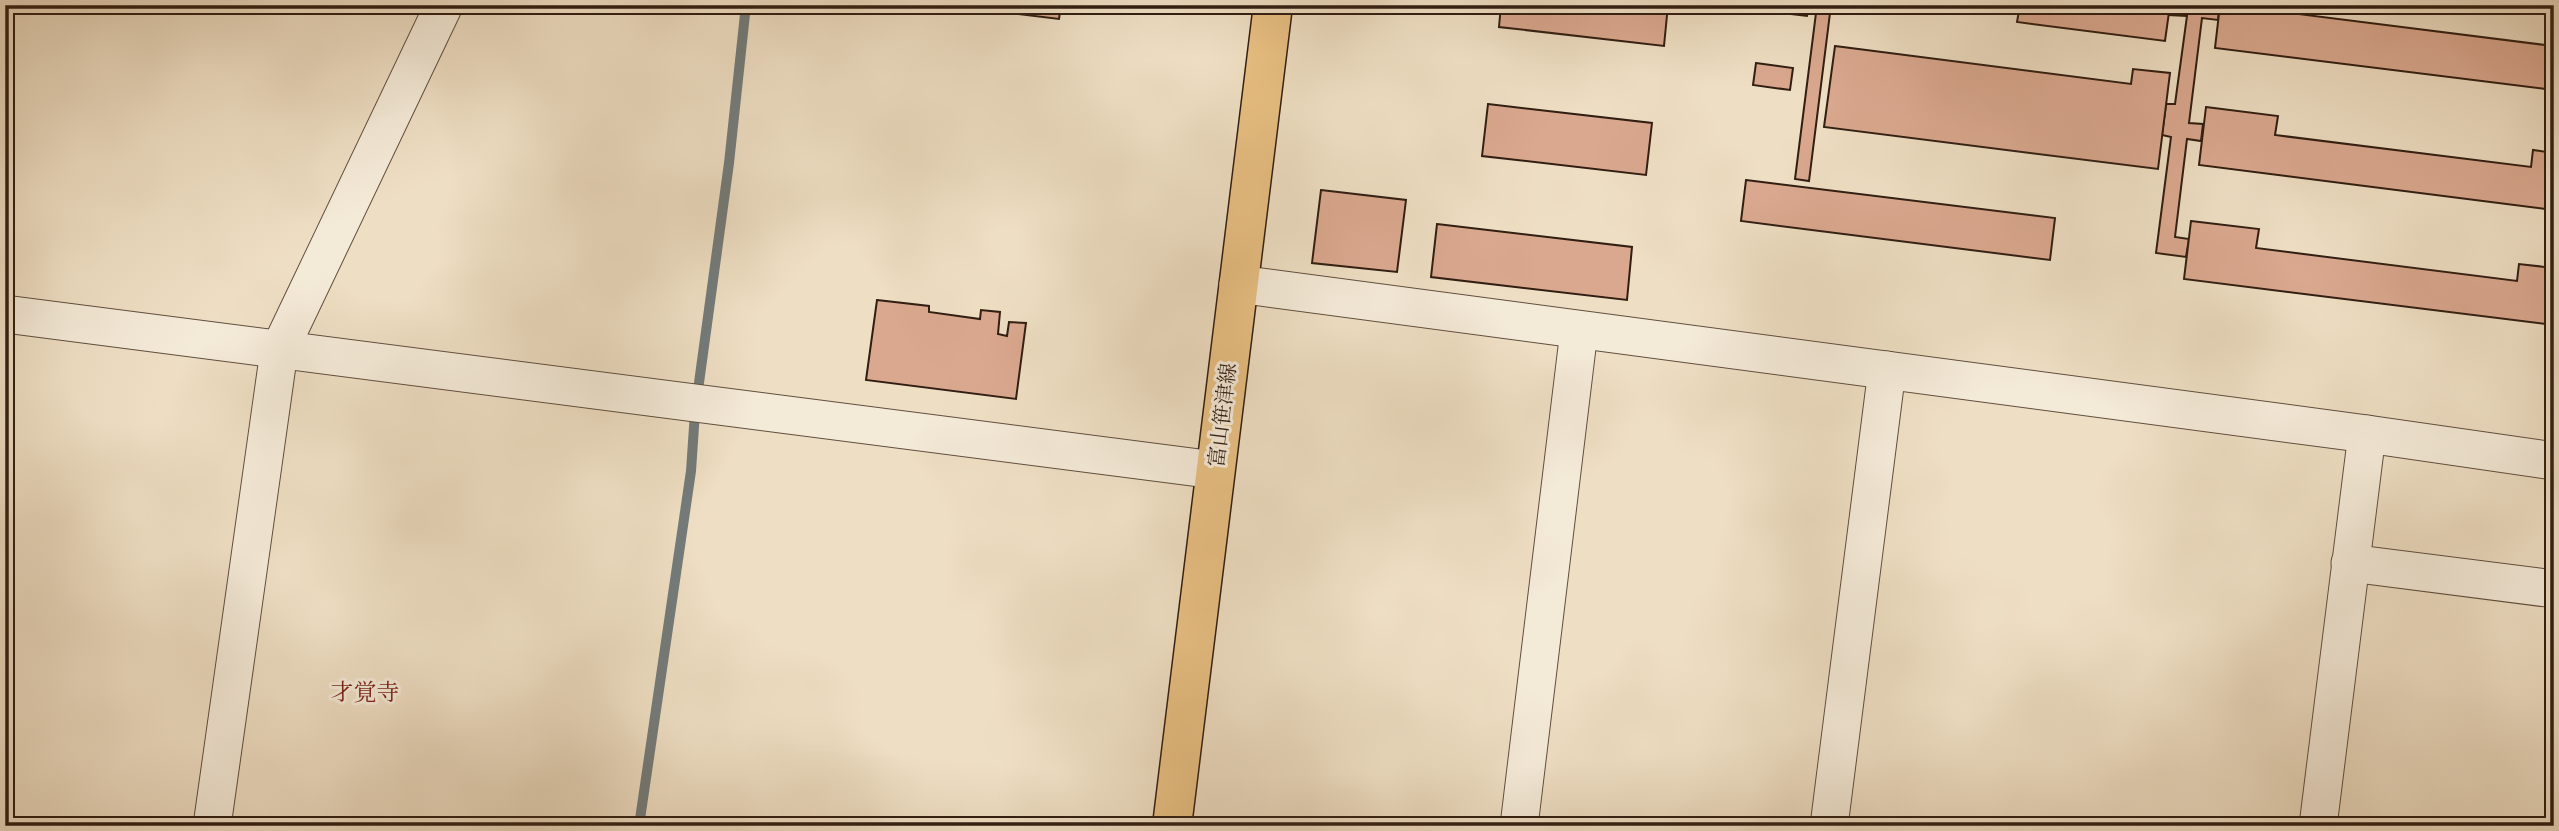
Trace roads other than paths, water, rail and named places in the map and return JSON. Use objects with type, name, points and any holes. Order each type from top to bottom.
[{"type":"main road","name":"富山笹津線","points":[[1172,826],[1273,5]]},
{"type":"street","points":[[212,826],[279,351],[444,5]]},
{"type":"street","points":[[1238,284],[2554,461]]},
{"type":"street","points":[[5,314],[1215,470]]},
{"type":"street","points":[[1519,826],[1578,331]]},
{"type":"street","points":[[1829,826],[1887,370]]},
{"type":"street","points":[[2318,826],[2367,434]]},
{"type":"street","points":[[2350,563],[2554,589]]},
{"type":"waterway","points":[[639,826],[691,471],[695,412],[729,163],[746,5]]},
{"type":"district","name":"才覚寺","points":[[365,692]]}]
